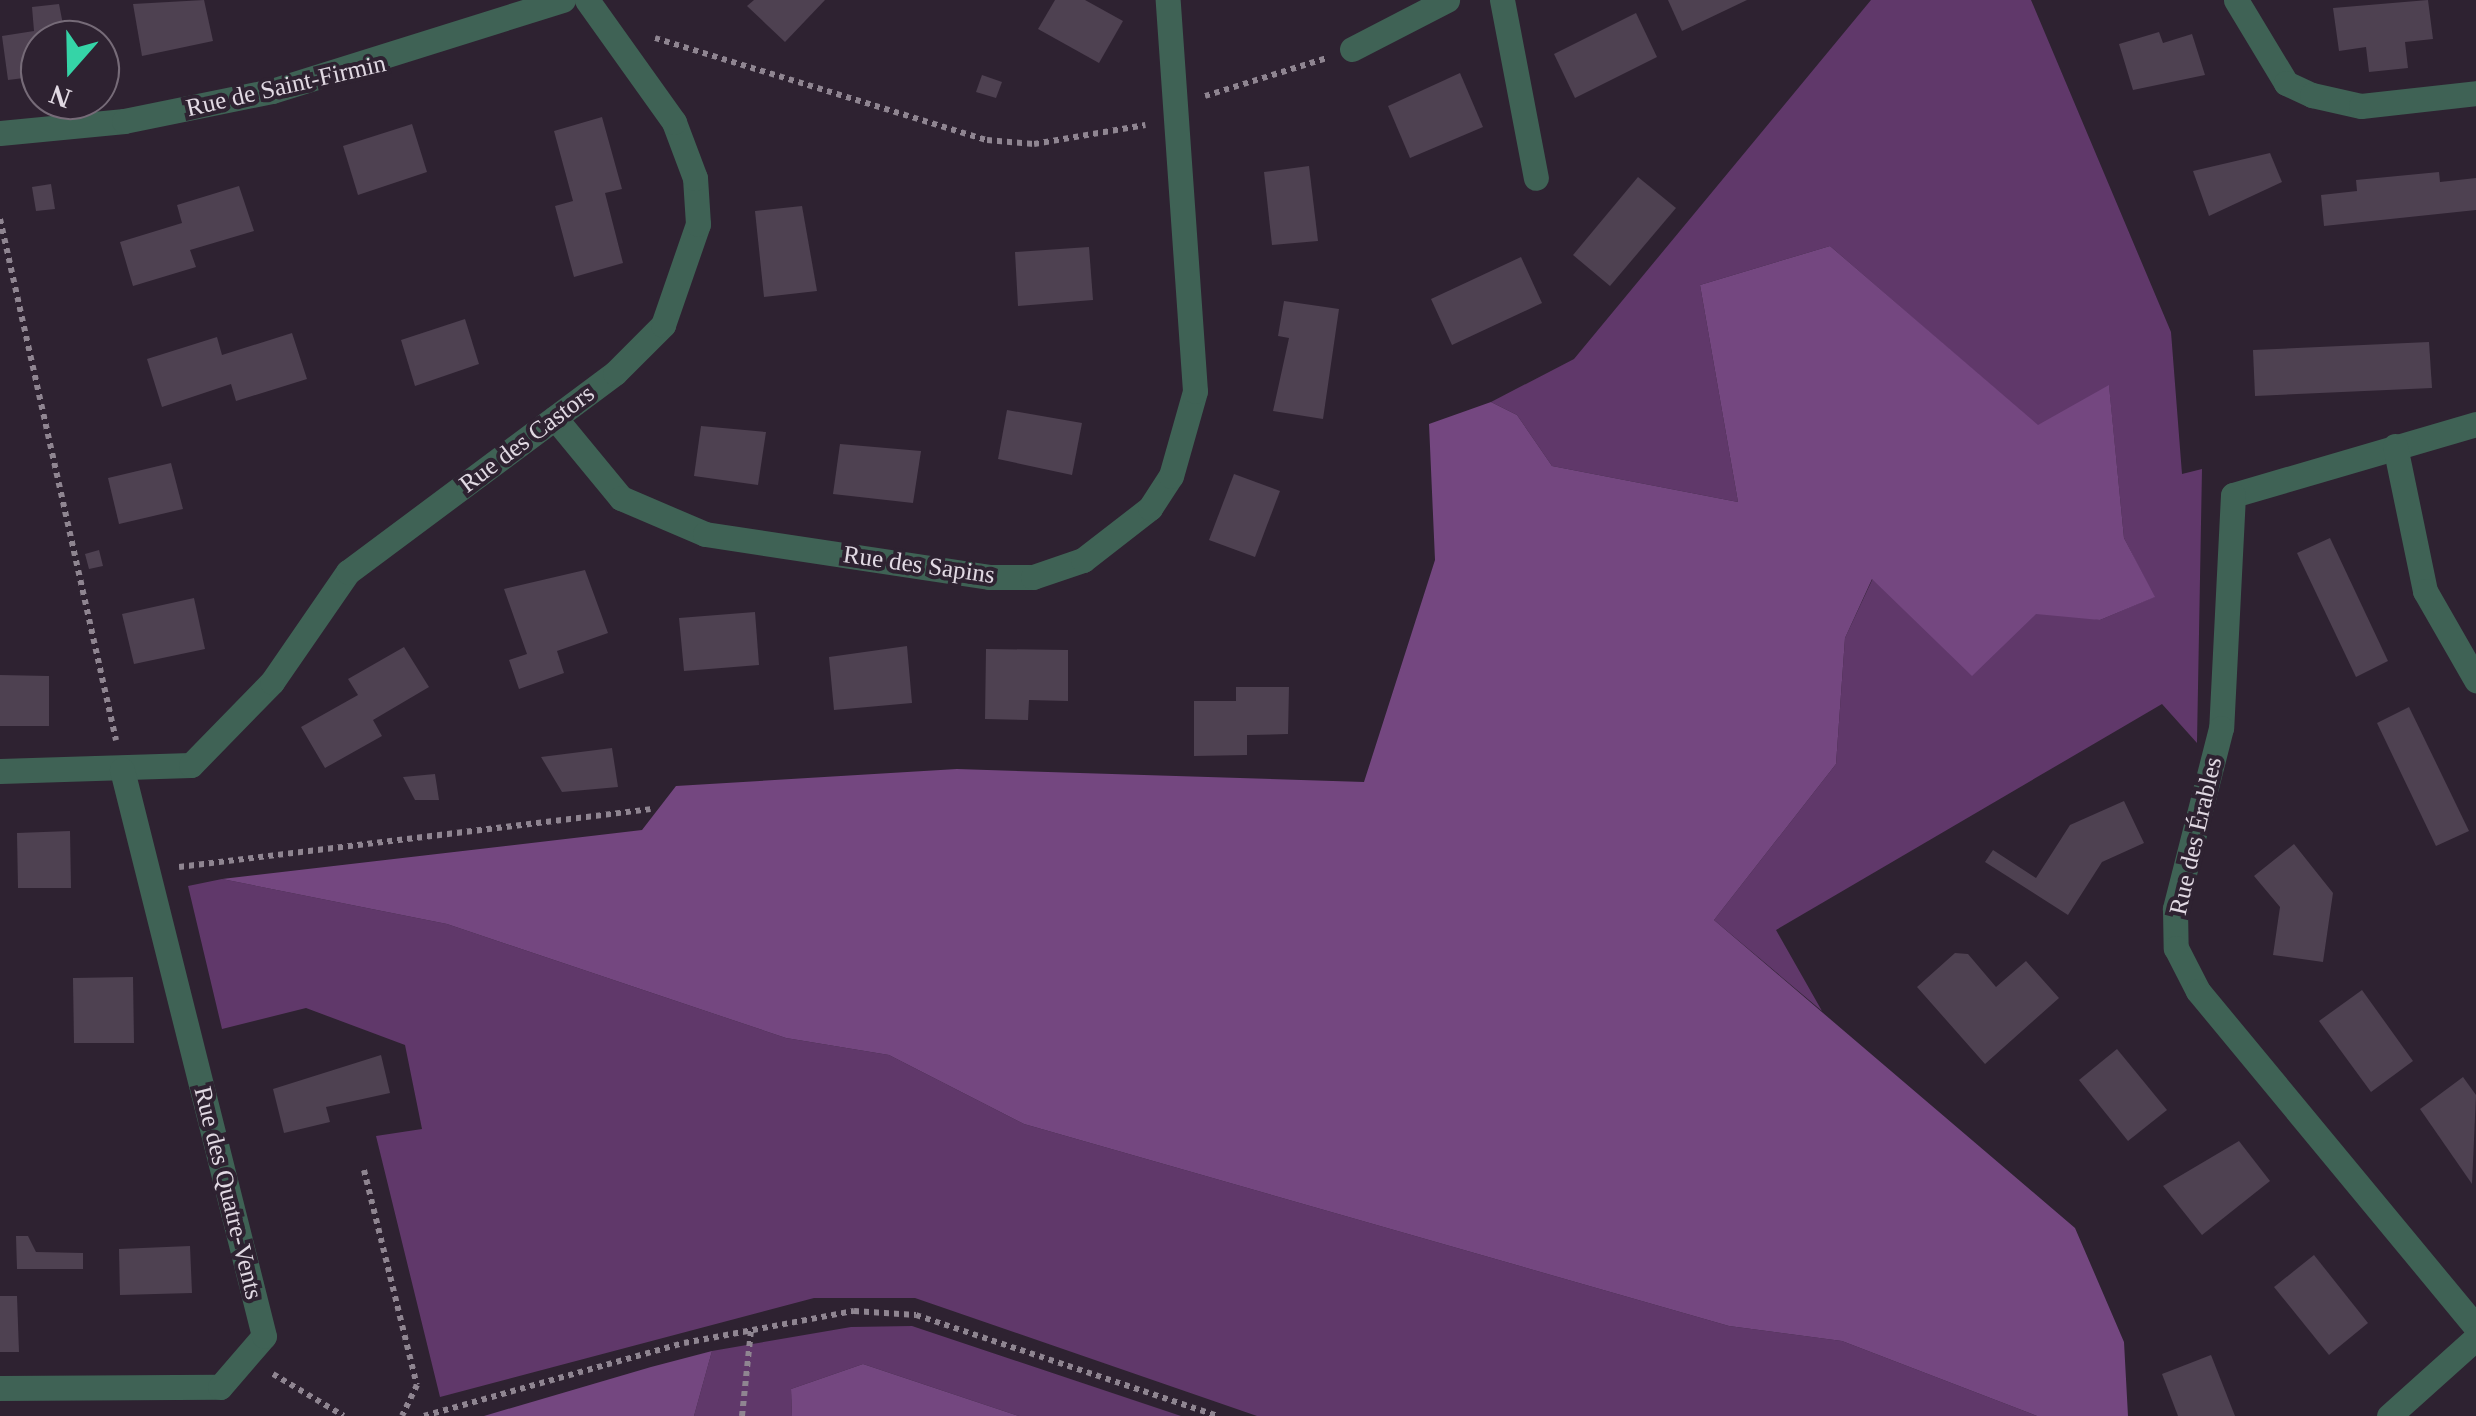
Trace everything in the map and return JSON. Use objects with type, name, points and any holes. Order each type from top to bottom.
[{"type":"street","name":"Rue de Saint-Firmin","points":[[0,133],[272,91],[563,0]]},
{"type":"street","name":"Rue des Castors","points":[[0,771],[122,770],[191,764],[272,682],[348,572],[555,418],[663,325],[698,224],[696,178],[674,122],[587,0]]},
{"type":"street","name":"Rue des Sapins","points":[[555,418],[620,498],[704,534],[989,578],[1033,578],[1082,560],[1150,508],[1190,420],[1196,350],[1180,107],[1168,0]]},
{"type":"street","points":[[1352,49],[1447,0]]},
{"type":"street","points":[[1502,0],[1536,178]]},
{"type":"street","points":[[2236,0],[2286,83],[2312,95],[2361,106],[2476,93]]},
{"type":"street","name":"Rue des Érables","points":[[2476,424],[2232,495],[2221,728],[2175,908],[2176,948],[2198,991],[2476,1327]]},
{"type":"street","points":[[2395,446],[2425,591],[2476,680]]},
{"type":"street","name":"Rue des Quatre-Vents","points":[[122,770],[264,1336],[250,1353]]},
{"type":"street","points":[[2389,1416],[2476,1338]]},
{"type":"street","points":[[0,1388],[220,1387],[250,1353]]},
{"type":"path","points":[[610,36],[633,32],[987,140],[1105,136],[1352,49]]},
{"type":"path","points":[[0,218],[122,770]]},
{"type":"path","points":[[148,870],[650,809]]},
{"type":"path","points":[[364,1170],[417,1385],[402,1416]]},
{"type":"path","points":[[424,1416],[751,1330],[854,1311],[916,1315],[1217,1416]]},
{"type":"path","points":[[742,1416],[751,1330]]},
{"type":"path","points":[[250,1353],[289,1389],[344,1416]]},
{"type":"shaded area","points":[[1871,0],[2031,0],[2171,332],[2182,474],[2202,469],[2197,743],[2162,704],[1776,930],[1822,1011],[1714,920],[1836,764],[1845,638],[1873,578],[2100,620],[2154,597],[2124,538],[2109,386],[2038,426],[1830,246],[1700,285],[1738,502],[1552,466],[1517,415],[1491,402],[1574,359]]},
{"type":"shaded area","points":[[1830,246],[2038,425],[2109,385],[2124,538],[2155,597],[2100,620],[2036,614],[1972,676],[1872,579],[1845,638],[1836,764],[1714,920],[2075,1228],[2124,1342],[2128,1416],[2037,1416],[1842,1341],[1729,1326],[1024,1124],[889,1055],[786,1038],[447,924],[222,879],[642,830],[676,786],[957,769],[1364,782],[1435,560],[1429,424],[1491,402],[1517,415],[1552,466],[1738,502],[1700,285]]},
{"type":"shaded area","points":[[222,879],[447,924],[786,1038],[889,1055],[1024,1124],[1729,1326],[1842,1341],[2037,1416],[1257,1416],[915,1298],[814,1298],[440,1397],[376,1136],[422,1129],[405,1045],[306,1008],[222,1029],[188,886]]},
{"type":"shaded area","points":[[912,1326],[1181,1416],[1019,1416],[863,1364],[791,1389],[792,1416],[694,1416],[712,1351],[851,1327]]},
{"type":"shaded area","points":[[712,1351],[694,1416],[484,1416],[651,1367]]},
{"type":"shaded area","points":[[863,1364],[1019,1416],[792,1416],[791,1389]]},
{"type":"building","points":[[204,0],[213,41],[142,56],[133,4]]},
{"type":"building","points":[[754,0],[825,0],[785,42],[747,6]]},
{"type":"building","points":[[1055,0],[1085,0],[1123,21],[1099,63],[1038,29]]},
{"type":"building","points":[[1668,0],[1747,0],[1682,31]]},
{"type":"building","points":[[2428,0],[2433,39],[2405,42],[2408,68],[2369,72],[2366,47],[2339,51],[2333,8]]},
{"type":"building","points":[[59,4],[62,20],[33,20],[32,7]]},
{"type":"building","points":[[1636,13],[1657,57],[1575,98],[1554,54]]},
{"type":"building","points":[[2159,32],[2163,43],[2192,34],[2205,75],[2133,90],[2119,44]]},
{"type":"building","points":[[20,33],[20,78],[8,80],[2,36]]},
{"type":"building","points":[[1460,73],[1483,127],[1410,158],[1388,106]]},
{"type":"building","points":[[982,75],[1002,82],[996,98],[976,92]]},
{"type":"building","points":[[602,117],[622,189],[605,193],[623,263],[574,277],[555,206],[573,201],[554,131]]},
{"type":"building","points":[[412,124],[427,172],[358,195],[343,146]]},
{"type":"building","points":[[2270,153],[2282,182],[2209,216],[2193,171]]},
{"type":"building","points":[[1309,166],[1318,241],[1272,245],[1264,172]]},
{"type":"building","points":[[2439,172],[2440,182],[2476,178],[2476,210],[2324,226],[2321,195],[2357,191],[2356,180]]},
{"type":"building","points":[[1638,177],[1676,208],[1610,286],[1573,255]]},
{"type":"building","points":[[51,184],[55,209],[36,211],[32,187]]},
{"type":"building","points":[[239,186],[254,231],[190,250],[196,267],[133,286],[120,242],[182,223],[177,205]]},
{"type":"building","points":[[802,206],[817,291],[764,297],[755,211]]},
{"type":"building","points":[[1089,247],[1093,300],[1018,306],[1015,252]]},
{"type":"building","points":[[1521,257],[1542,303],[1452,345],[1431,299]]},
{"type":"building","points":[[1284,301],[1339,309],[1323,419],[1273,411],[1289,338],[1278,336]]},
{"type":"building","points":[[465,319],[479,364],[415,386],[401,340]]},
{"type":"building","points":[[292,333],[307,379],[236,401],[231,384],[162,407],[147,359],[217,337],[222,355]]},
{"type":"building","points":[[2429,342],[2432,388],[2255,396],[2253,350]]},
{"type":"building","points":[[1007,410],[1082,423],[1072,475],[998,459]]},
{"type":"building","points":[[701,426],[766,432],[758,485],[694,476]]},
{"type":"building","points":[[840,444],[921,451],[913,503],[833,494]]},
{"type":"building","points":[[171,463],[183,509],[119,524],[108,478]]},
{"type":"building","points":[[1234,474],[1280,491],[1255,557],[1209,540]]},
{"type":"building","points":[[2330,538],[2388,661],[2356,677],[2297,553]]},
{"type":"building","points":[[99,550],[103,566],[89,569],[85,554]]},
{"type":"building","points":[[585,570],[608,633],[557,651],[564,673],[519,689],[509,660],[527,654],[504,589]]},
{"type":"building","points":[[194,598],[205,649],[134,664],[122,614]]},
{"type":"building","points":[[755,612],[759,665],[684,671],[679,618]]},
{"type":"building","points":[[907,646],[912,703],[834,710],[829,657]]},
{"type":"building","points":[[404,647],[429,687],[373,720],[382,736],[325,768],[301,727],[358,695],[348,679]]},
{"type":"building","points":[[986,649],[1068,650],[1068,701],[1029,700],[1028,720],[985,719]]},
{"type":"building","points":[[0,675],[49,676],[49,726],[0,726]]},
{"type":"building","points":[[1236,687],[1289,687],[1288,734],[1247,735],[1247,755],[1194,756],[1194,701],[1236,701]]},
{"type":"building","points":[[2409,707],[2469,831],[2436,846],[2377,723]]},
{"type":"building","points":[[612,748],[618,787],[562,792],[541,757]]},
{"type":"building","points":[[435,774],[439,800],[415,800],[403,777]]},
{"type":"building","points":[[2124,801],[2144,843],[2102,862],[2068,915],[1985,862],[1993,850],[2036,878],[2070,825]]},
{"type":"building","points":[[70,831],[71,888],[18,888],[17,833]]},
{"type":"building","points":[[2294,844],[2333,893],[2323,962],[2273,955],[2280,907],[2254,876]]},
{"type":"building","points":[[1955,953],[1968,954],[1996,987],[2026,961],[2059,998],[1985,1064],[1917,987]]},
{"type":"building","points":[[133,977],[134,1043],[74,1043],[73,978]]},
{"type":"building","points":[[2362,990],[2413,1061],[2371,1092],[2319,1021]]},
{"type":"building","points":[[2117,1049],[2167,1110],[2128,1141],[2079,1080]]},
{"type":"building","points":[[381,1055],[390,1093],[326,1107],[330,1122],[284,1133],[273,1089]]},
{"type":"building","points":[[2463,1077],[2476,1095],[2472,1184],[2420,1109]]},
{"type":"building","points":[[2239,1141],[2270,1181],[2202,1235],[2163,1186]]},
{"type":"building","points":[[16,1236],[28,1236],[36,1252],[83,1253],[83,1269],[17,1269]]},
{"type":"building","points":[[190,1246],[192,1293],[120,1295],[119,1249]]},
{"type":"building","points":[[2314,1255],[2368,1323],[2329,1355],[2274,1287]]},
{"type":"building","points":[[0,1296],[17,1296],[19,1352],[0,1352]]},
{"type":"building","points":[[2211,1355],[2235,1416],[2178,1416],[2162,1374]]}]
